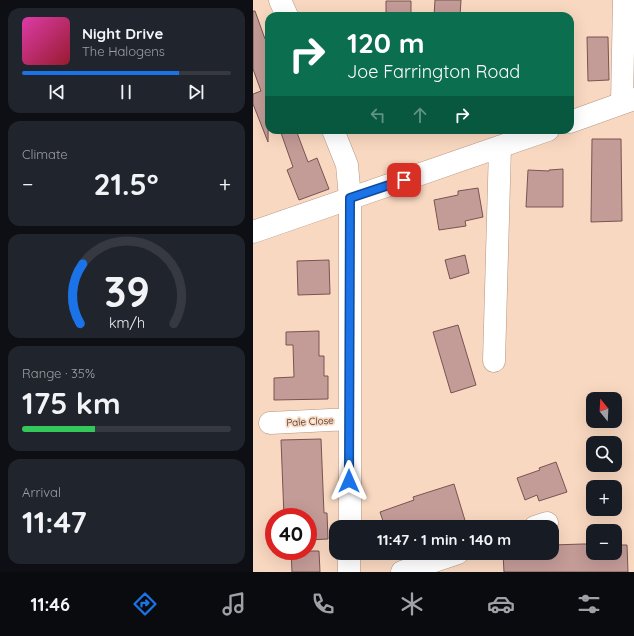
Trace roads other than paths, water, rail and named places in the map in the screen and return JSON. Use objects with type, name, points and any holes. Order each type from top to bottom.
[{"type":"street","points":[[280,0],[285,12]]},
{"type":"street","points":[[574,121],[628,101],[624,0]]},
{"type":"street","points":[[335,134],[347,165],[350,198],[349,520]]},
{"type":"street","points":[[253,232],[537,134]]},
{"type":"street","points":[[494,361],[500,147]]},
{"type":"street","name":"Pale Close","points":[[270,423],[350,419]]},
{"type":"street","points":[[349,560],[349,572]]},
{"type":"street","points":[[402,572],[437,560]]}]
